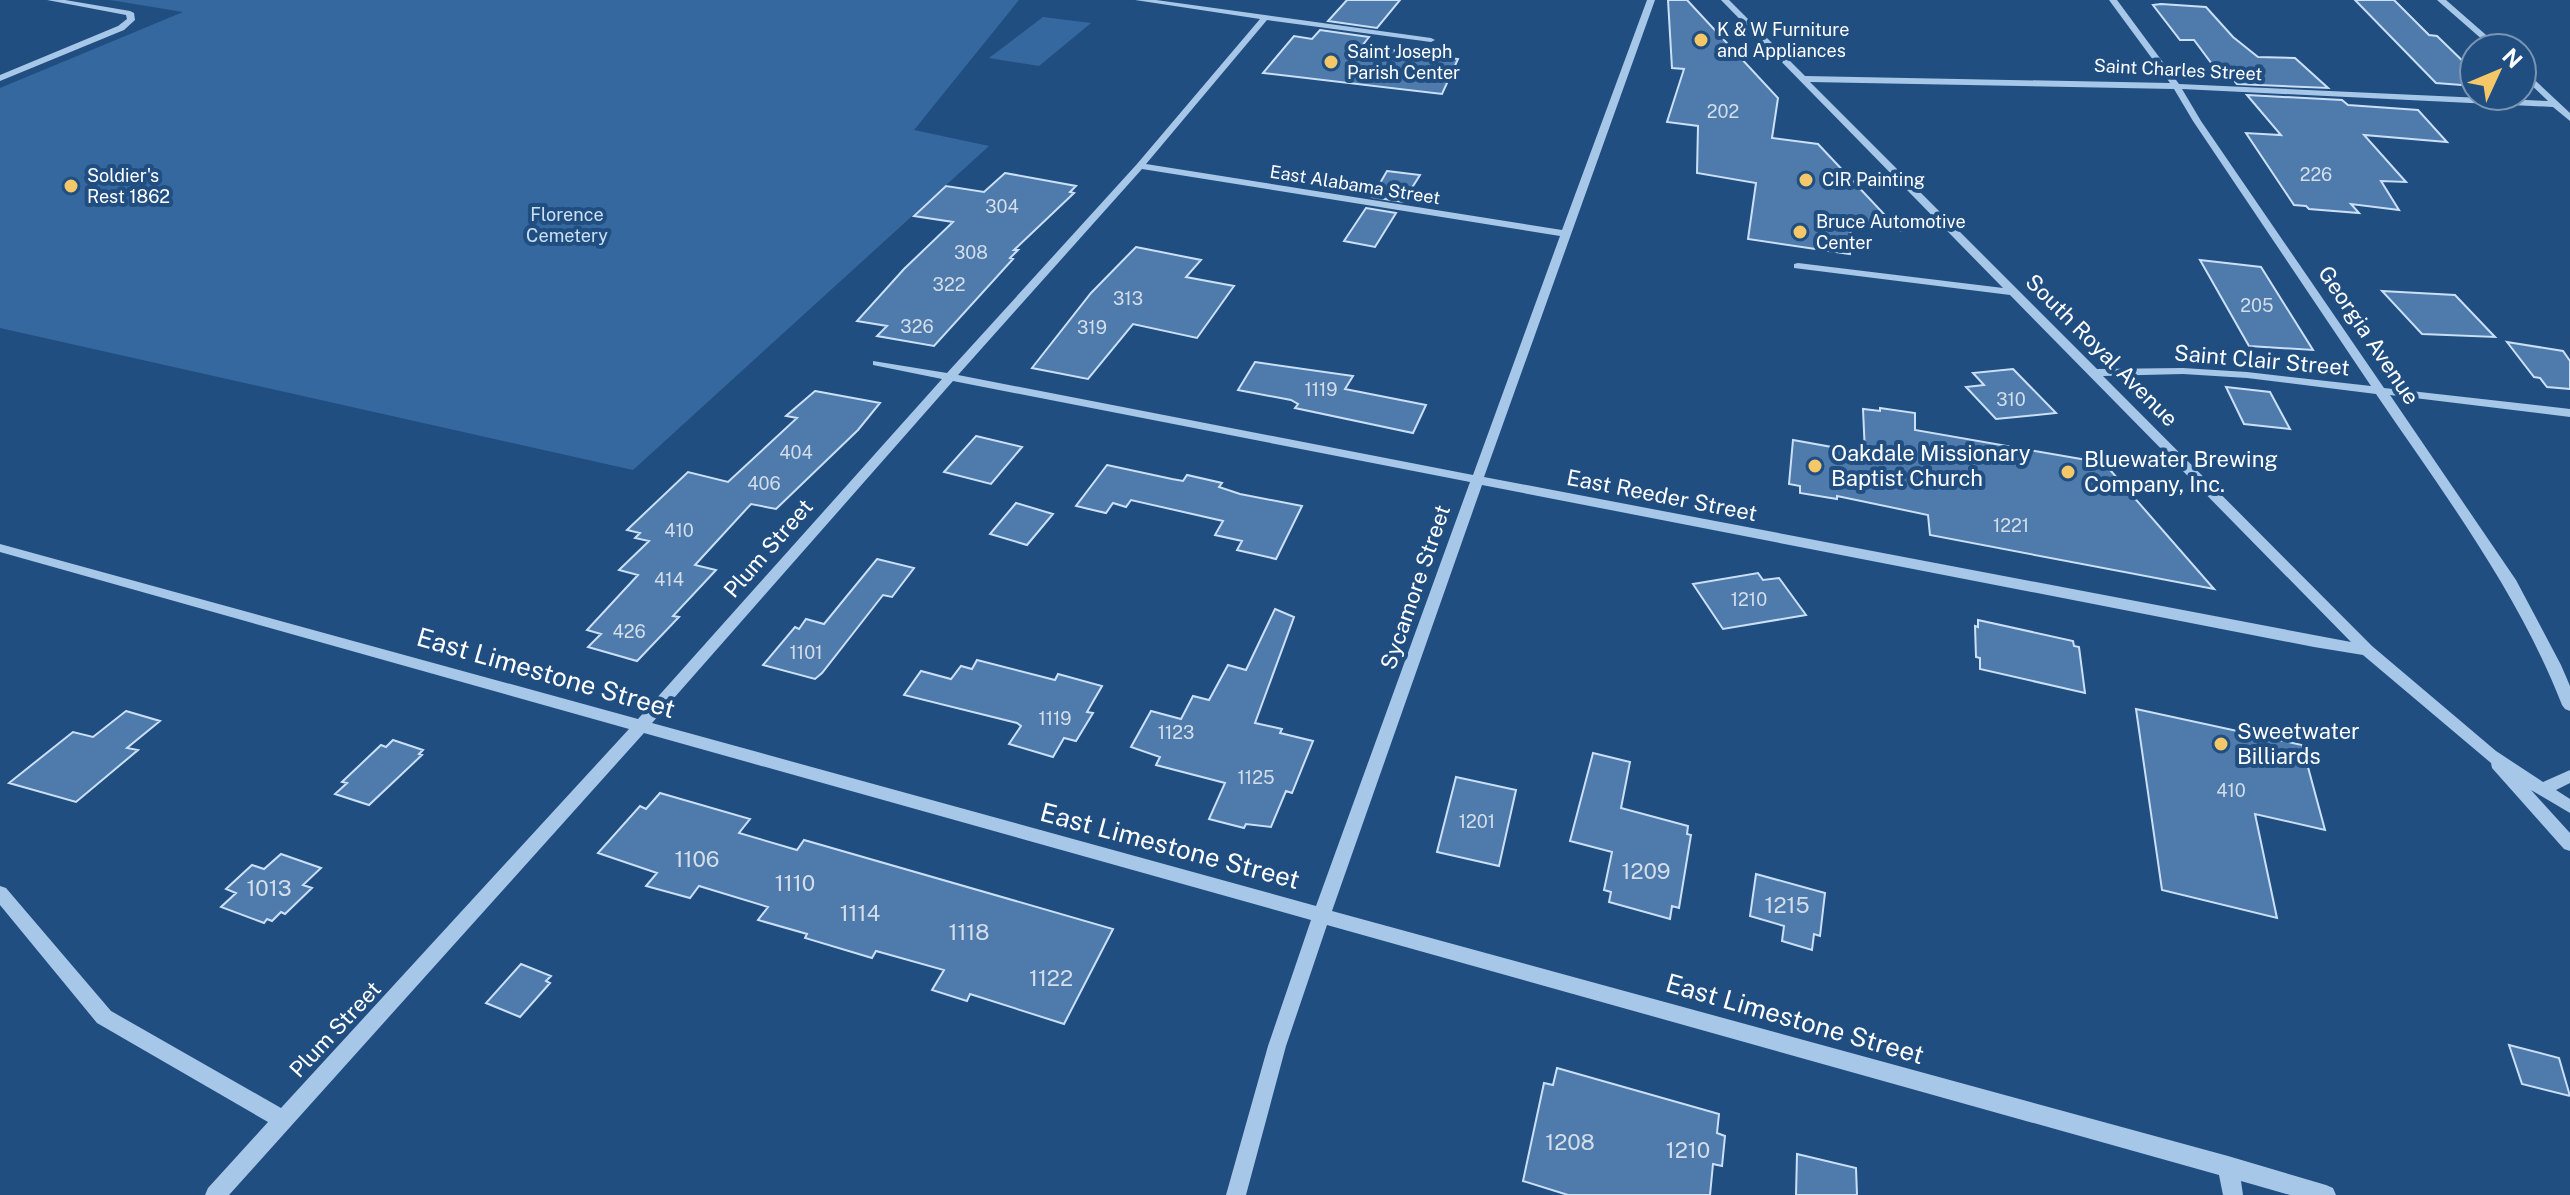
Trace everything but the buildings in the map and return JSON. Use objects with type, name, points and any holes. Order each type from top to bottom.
[{"type":"street","points":[[0,78],[121,28],[131,20],[130,13],[51,0]]},
{"type":"street","points":[[1139,0],[1431,40]]},
{"type":"street","name":"Sycamore Street","points":[[1236,1195],[1277,1046],[1322,915],[1476,479],[1651,0]]},
{"type":"street","name":"South Royal Avenue","points":[[1725,0],[2367,650],[2490,755],[2570,844]]},
{"type":"street","name":"Georgia Avenue","points":[[2113,0],[2175,84],[2197,121],[2515,589],[2554,665],[2570,705]]},
{"type":"street","points":[[2441,0],[2478,32]]},
{"type":"street","name":"Plum Street","points":[[215,1195],[641,726],[1140,166],[1264,19]]},
{"type":"street","name":"Saint Charles Street","points":[[1802,79],[1968,78],[2175,84],[2553,104]]},
{"type":"street","points":[[2538,88],[2570,118]]},
{"type":"street","name":"East Alabama Street","points":[[1140,166],[1567,234]]},
{"type":"street","points":[[1798,266],[2013,292]]},
{"type":"street","name":"East Reeder Street","points":[[877,363],[2367,650]]},
{"type":"street","name":"Saint Clair Street","points":[[2093,373],[2183,371],[2570,413]]},
{"type":"street","name":"East Limestone Street","points":[[0,548],[2326,1195]]},
{"type":"street","name":"South Royal Avenue","points":[[2490,755],[2570,807]]},
{"type":"street","points":[[2545,788],[2570,776]]},
{"type":"street","points":[[0,893],[104,1017],[282,1119]]},
{"type":"street","points":[[2228,1166],[2233,1195]]},
{"type":"green space","name":"Florence Cemetery","points":[[110,0],[1019,0],[914,130],[989,146],[633,470],[0,328],[0,88],[183,12]]},
{"type":"green space","points":[[1043,17],[1091,23],[1039,66],[989,58]]},
{"type":"place","name":"K & W Furniture and Appliances","points":[[1701,40]]},
{"type":"place","name":"Saint Joseph Parish Center","points":[[1331,62]]},
{"type":"place","name":"CIR Painting","points":[[1806,180]]},
{"type":"place","name":"Soldier's Rest 1862","points":[[71,186]]},
{"type":"place","name":"Bruce Automotive Center","points":[[1800,232]]},
{"type":"place","name":"Oakdale Missionary Baptist Church","points":[[1815,466]]},
{"type":"place","name":"Bluewater Brewing Company, Inc.","points":[[2068,472]]},
{"type":"place","name":"Sweetwater Billiards","points":[[2221,744]]}]
